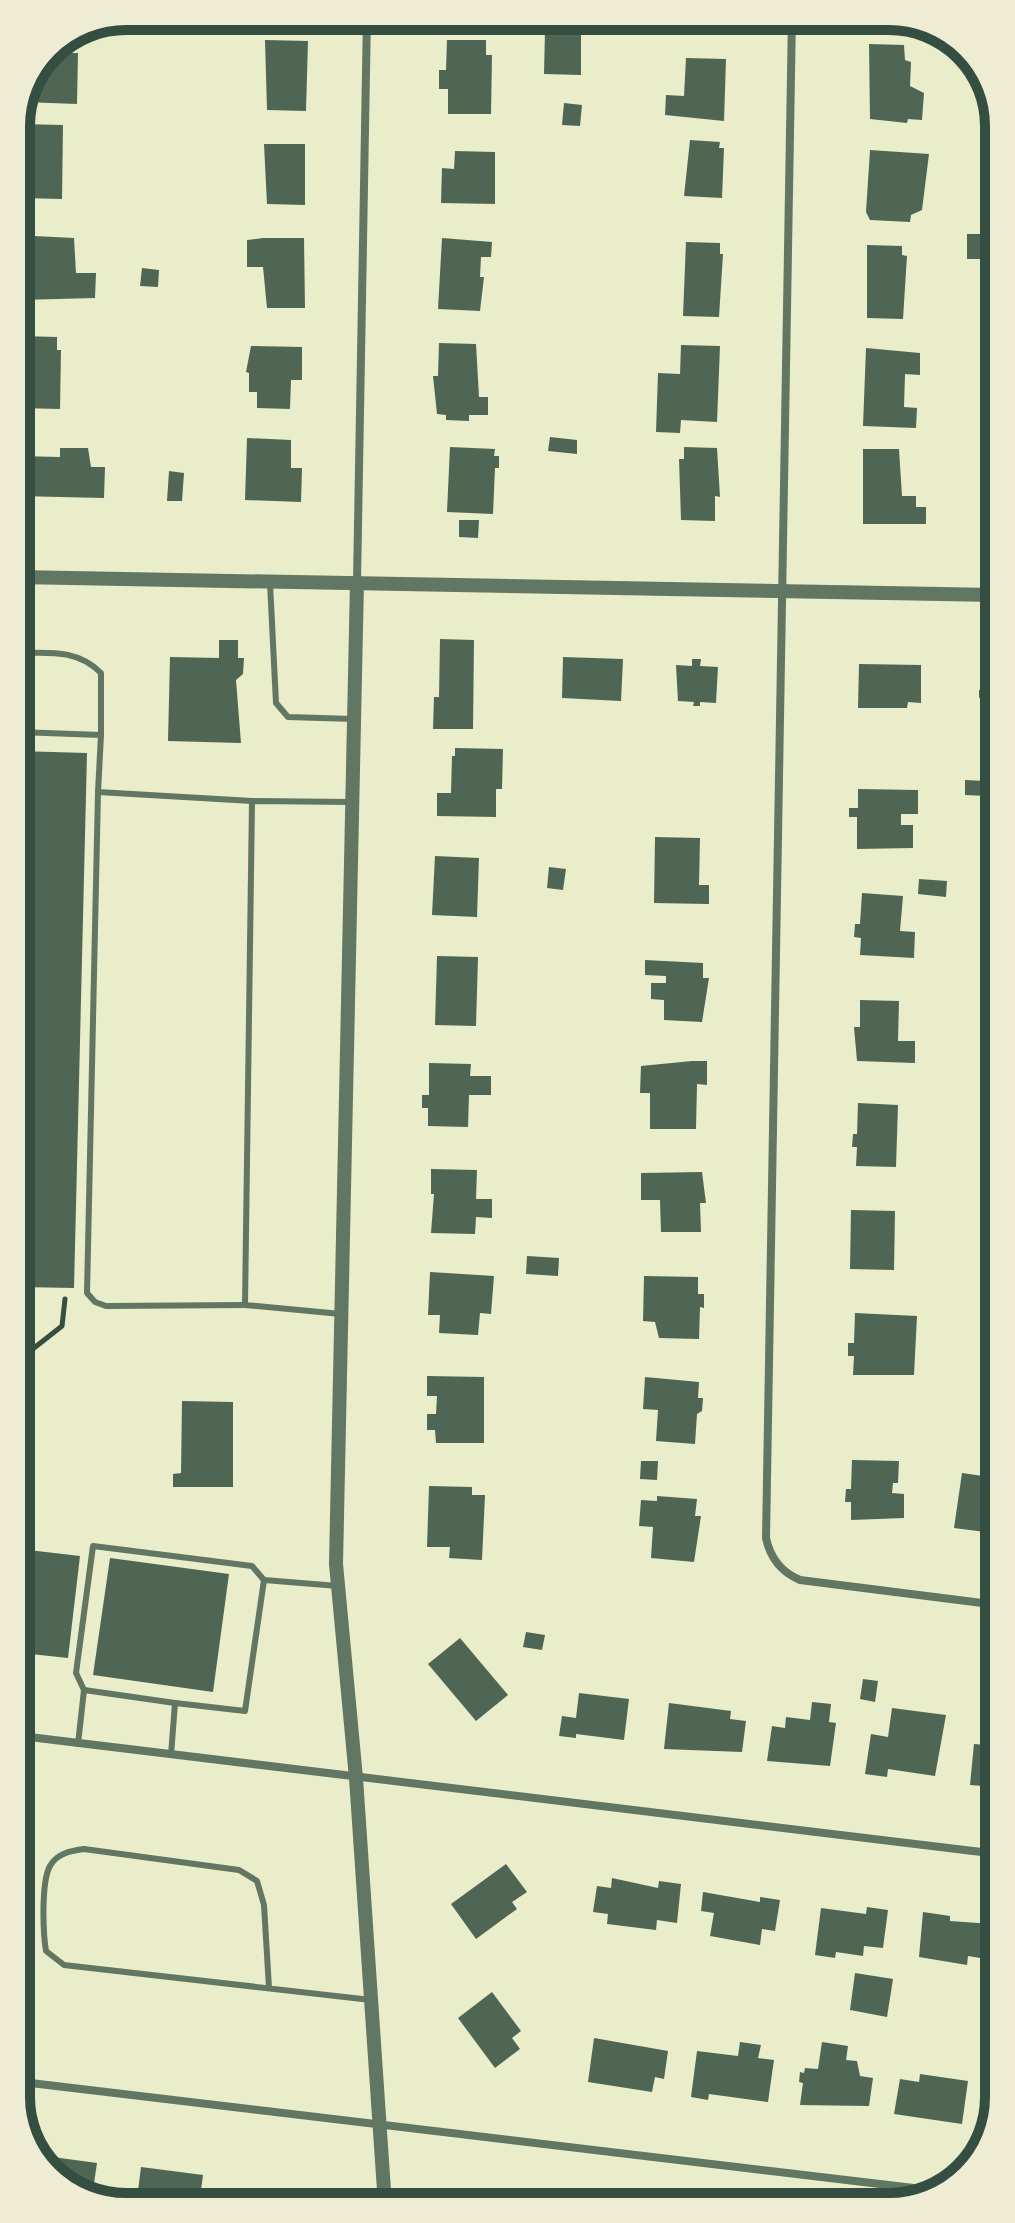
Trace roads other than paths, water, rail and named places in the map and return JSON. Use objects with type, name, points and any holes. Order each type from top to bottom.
[{"type":"street","points":[[367,30],[338,1586],[356,1778],[384,2193]]},
{"type":"street","points":[[792,30],[766,1538],[778,1565],[792,1577],[814,1584],[985,1604]]},
{"type":"street","points":[[30,577],[985,595]]},
{"type":"street","points":[[30,1737],[985,1852]]},
{"type":"street","points":[[30,2083],[918,2189]]},
{"type":"lane","points":[[270,581],[276,703],[281,712],[288,717],[354,719]]},
{"type":"lane","points":[[30,653],[70,654],[88,660],[101,673],[87,1293],[95,1302],[106,1306],[245,1305],[341,1314]]},
{"type":"lane","points":[[30,732],[101,735]]},
{"type":"lane","points":[[98,792],[252,801],[352,802]]},
{"type":"lane","points":[[245,1305],[252,801]]},
{"type":"lane","points":[[78,1744],[84,1690],[76,1673],[93,1546],[252,1566],[264,1580],[338,1586]]},
{"type":"lane","points":[[84,1690],[245,1711],[264,1580]]},
{"type":"lane","points":[[171,1755],[175,1703]]},
{"type":"lane","points":[[269,1988],[264,1905],[257,1881],[239,1870],[84,1849],[62,1853],[49,1866],[43,1929],[46,1951],[64,1965],[371,2000]]}]
